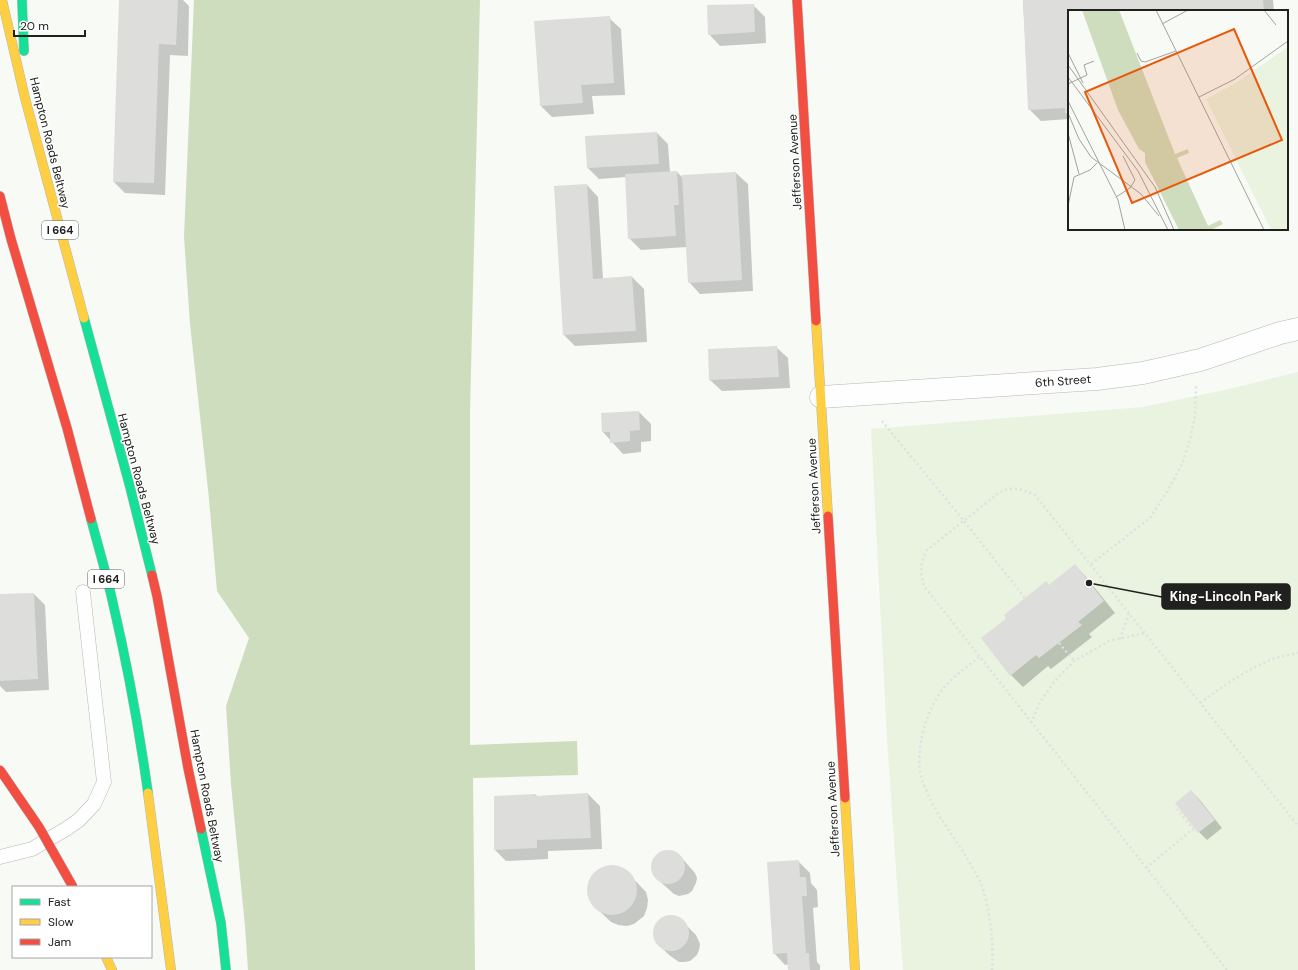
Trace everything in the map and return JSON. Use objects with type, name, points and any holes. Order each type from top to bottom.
[{"type":"main road","name":"Hampton Roads Beltway","points":[[2,0],[25,98],[130,487],[157,596],[188,768],[221,923],[226,970]]},
{"type":"main road","points":[[22,0],[25,98]]},
{"type":"main road","name":"Jefferson Avenue","points":[[797,0],[855,970]]},
{"type":"main road","name":"I 664","points":[[0,196],[11,239],[67,428],[112,599],[142,748],[171,970]]},
{"type":"main road","points":[[0,770],[37,822],[72,886]]},
{"type":"main road","points":[[106,958],[112,970]]},
{"type":"street","name":"6th Street","points":[[821,397],[1097,379],[1143,373],[1200,360],[1280,333],[1298,329]]},
{"type":"lane","points":[[0,857],[32,848],[79,820],[94,804],[104,782],[83,592]]},
{"type":"path","points":[[1091,564],[1150,518],[1167,492],[1182,464],[1190,439],[1195,417],[1196,384],[1203,382]]},
{"type":"path","points":[[882,421],[1025,598]]},
{"type":"path","points":[[1227,970],[924,586],[920,573],[922,561],[927,550],[1000,492],[1008,489],[1021,489],[1035,495],[1298,826]]},
{"type":"path","points":[[1120,639],[1129,613]]},
{"type":"path","points":[[1031,723],[1040,702],[1055,681],[1074,661],[1109,642],[1145,633]]},
{"type":"path","points":[[1059,643],[1074,661]]},
{"type":"path","points":[[1200,703],[1223,685],[1250,670],[1274,659],[1298,653]]},
{"type":"path","points":[[979,657],[951,680],[939,694],[925,726],[921,745],[920,773],[934,808],[960,845],[980,882],[987,906],[992,949],[992,970]]},
{"type":"path","points":[[1146,868],[1193,829],[1176,808]]},
{"type":"shaded area","points":[[194,0],[480,0],[470,412],[470,745],[577,741],[578,775],[473,778],[475,970],[248,970],[231,784],[226,706],[249,638],[217,591],[209,499],[190,324],[184,237]]},
{"type":"shaded area","points":[[1298,372],[1298,970],[903,970],[887,738],[871,429],[1143,407],[1234,388]]},
{"type":"building","points":[[119,0],[178,0],[176,45],[159,44],[154,183],[113,182]]},
{"type":"building","points":[[1023,0],[1263,0],[1264,10],[1068,10],[1068,113],[1065,113],[1065,108],[1028,110]]},
{"type":"building","points":[[754,4],[755,32],[708,35],[707,5]]},
{"type":"building","points":[[610,16],[614,83],[581,85],[583,103],[540,106],[534,21]]},
{"type":"building","points":[[657,132],[659,164],[587,168],[585,136]]},
{"type":"building","points":[[677,171],[679,205],[674,205],[676,236],[628,239],[625,174]]},
{"type":"building","points":[[736,172],[742,280],[688,283],[682,175]]},
{"type":"building","points":[[587,184],[593,279],[632,276],[636,331],[563,335],[554,186]]},
{"type":"building","points":[[777,346],[779,377],[709,380],[708,349]]},
{"type":"building","points":[[639,411],[640,430],[630,431],[630,441],[610,443],[610,432],[602,432],[601,413]]},
{"type":"building","points":[[1075,564],[1104,601],[1078,622],[1082,625],[1039,658],[1036,655],[1010,676],[981,638],[1006,619],[1004,615],[1046,581],[1049,585]]},
{"type":"building","points":[[34,593],[38,679],[0,681],[0,594]]},
{"type":"building","points":[[1191,790],[1215,820],[1198,833],[1175,803]]},
{"type":"building","points":[[588,793],[591,838],[537,840],[537,848],[494,850],[494,796],[536,794],[535,796]]},
{"type":"building","points":[[665,850],[671,850],[680,855],[684,861],[684,873],[680,879],[671,884],[665,884],[656,879],[651,870],[651,864],[656,855]]},
{"type":"building","points":[[799,860],[800,877],[806,877],[807,896],[802,896],[806,953],[809,953],[810,970],[788,970],[787,953],[773,954],[767,862]]},
{"type":"building","points":[[612,865],[621,867],[630,872],[635,881],[637,890],[635,899],[630,908],[621,913],[612,915],[603,913],[594,908],[589,899],[587,890],[589,881],[594,872],[603,867]]},
{"type":"building","points":[[674,915],[684,920],[688,926],[688,940],[684,946],[678,950],[668,951],[658,946],[654,940],[653,930],[658,920],[664,916]]},
{"type":"traffic: fast","points":[[22,0],[24,51]]},
{"type":"traffic: fast","points":[[84,318],[130,487],[152,575]]},
{"type":"traffic: fast","points":[[91,519],[110,589],[123,647],[137,720],[148,793]]},
{"type":"traffic: fast","points":[[201,829],[221,923],[226,970]]},
{"type":"traffic: slow","points":[[2,0],[25,98],[84,318]]},
{"type":"traffic: slow","points":[[816,321],[828,516]]},
{"type":"traffic: slow","points":[[148,793],[171,970]]},
{"type":"traffic: slow","points":[[845,798],[855,970]]},
{"type":"traffic: slow","points":[[106,958],[112,970]]},
{"type":"traffic: jam","points":[[797,0],[816,321]]},
{"type":"traffic: jam","points":[[0,196],[11,239],[67,428],[91,519]]},
{"type":"traffic: jam","points":[[828,516],[845,798]]},
{"type":"traffic: jam","points":[[152,575],[188,768],[201,829]]},
{"type":"traffic: jam","points":[[0,770],[39,827],[72,886]]},
{"type":"place","name":"King-Lincoln Park","points":[[1089,583]]}]
